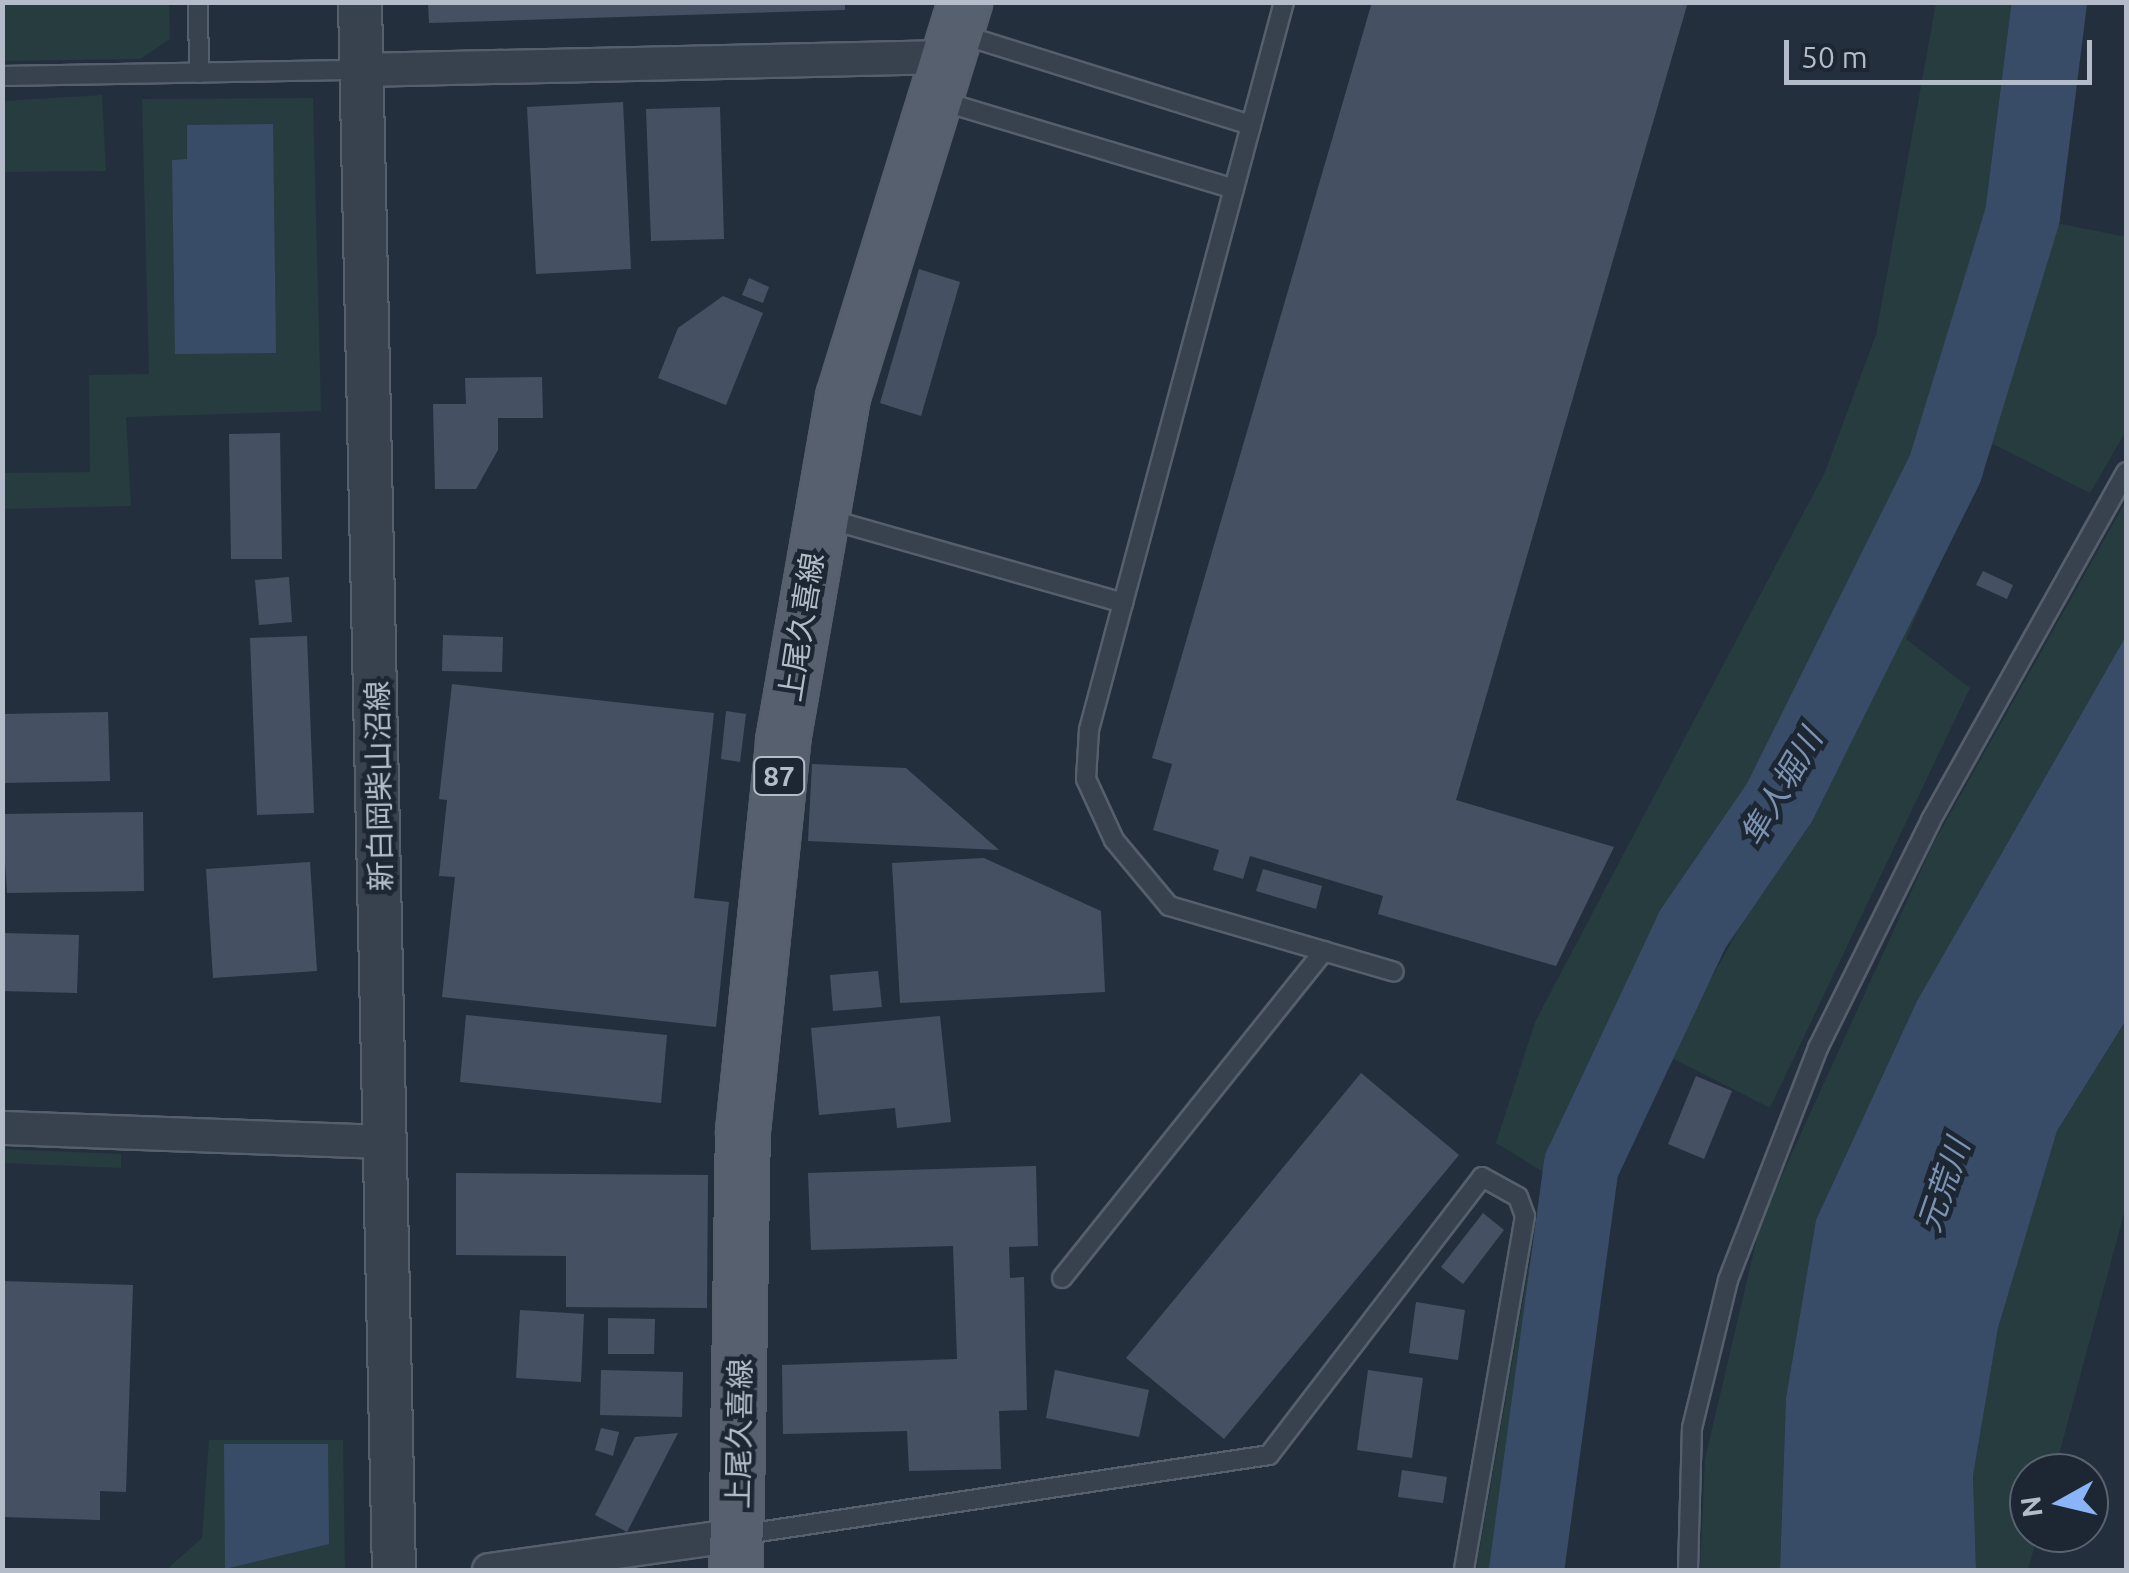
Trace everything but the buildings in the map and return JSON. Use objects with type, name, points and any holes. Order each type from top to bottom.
[{"type":"main road","name":"上尾久喜線","points":[[737,1553],[744,1112],[783,741],[843,397],[950,48]]},
{"type":"street","name":"新白岡柴山沼線","points":[[360,2],[388,1142],[394,1570]]},
{"type":"street","points":[[362,70],[950,48]]},
{"type":"street","points":[[2,1128],[388,1142]]},
{"type":"street","points":[[489,1570],[737,1553]]},
{"type":"lane","points":[[198,2],[199,73]]},
{"type":"lane","points":[[1284,2],[1089,730],[1086,779],[1114,840],[1169,906],[1394,972]]},
{"type":"lane","points":[[950,48],[1251,124]]},
{"type":"lane","points":[[950,48],[1234,189]]},
{"type":"lane","points":[[2,76],[362,70]]},
{"type":"lane","points":[[1688,1570],[1692,1428],[1728,1280],[1818,1048],[1931,820],[2126,472]]},
{"type":"lane","points":[[820,516],[1123,603]]},
{"type":"lane","points":[[1062,1278],[1324,952]]},
{"type":"lane","points":[[737,1553],[1269,1455],[1482,1176],[1518,1197],[1525,1216],[1464,1570]]},
{"type":"green space","points":[[2,3],[169,3],[170,39],[140,59],[3,61]]},
{"type":"green space","points":[[1936,3],[2030,3],[1977,307],[1926,465],[1852,622],[1757,796],[1667,922],[1610,1027],[1557,1177],[1503,1570],[1476,1570],[1545,1173],[1496,1143],[1535,1022],[1825,472],[1876,335]]},
{"type":"green space","points":[[102,95],[106,171],[3,172],[3,101]]},
{"type":"green space","points":[[313,98],[321,411],[126,417],[131,506],[3,509],[2,473],[90,472],[89,375],[149,374],[142,99]]},
{"type":"green space","points":[[2062,224],[2126,237],[2126,431],[2090,493],[1993,444],[1906,639],[1970,688],[1770,1108],[1668,1056],[1849,731],[1886,622],[1985,423],[2030,227]]},
{"type":"green space","points":[[2126,501],[2126,636],[1917,1001],[1816,1220],[1786,1398],[1780,1570],[1700,1570],[1705,1459],[1761,1221],[1933,844]]},
{"type":"green space","points":[[2126,1020],[2126,1206],[2059,1453],[2009,1453],[2009,1553],[2033,1553],[2028,1570],[1976,1570],[1973,1476],[1998,1328],[2057,1131]]},
{"type":"green space","points":[[3,1149],[121,1154],[121,1168],[3,1163]]},
{"type":"green space","points":[[209,1440],[343,1440],[345,1570],[166,1570],[202,1538]]},
{"type":"water","points":[[273,124],[276,353],[175,354],[172,160],[187,159],[187,125]]},
{"type":"water","name":"元荒川","points":[[2126,636],[2126,1020],[2057,1131],[1998,1328],[1973,1476],[1976,1570],[1780,1570],[1786,1398],[1816,1220],[1917,1001]]},
{"type":"water","points":[[224,1444],[328,1444],[329,1544],[225,1569]]},
{"type":"waterway","name":"隼人堀川","points":[[1526,1570],[1581,1165],[1692,929],[1779,802],[1945,467],[2022,215],[2049,2]]}]
